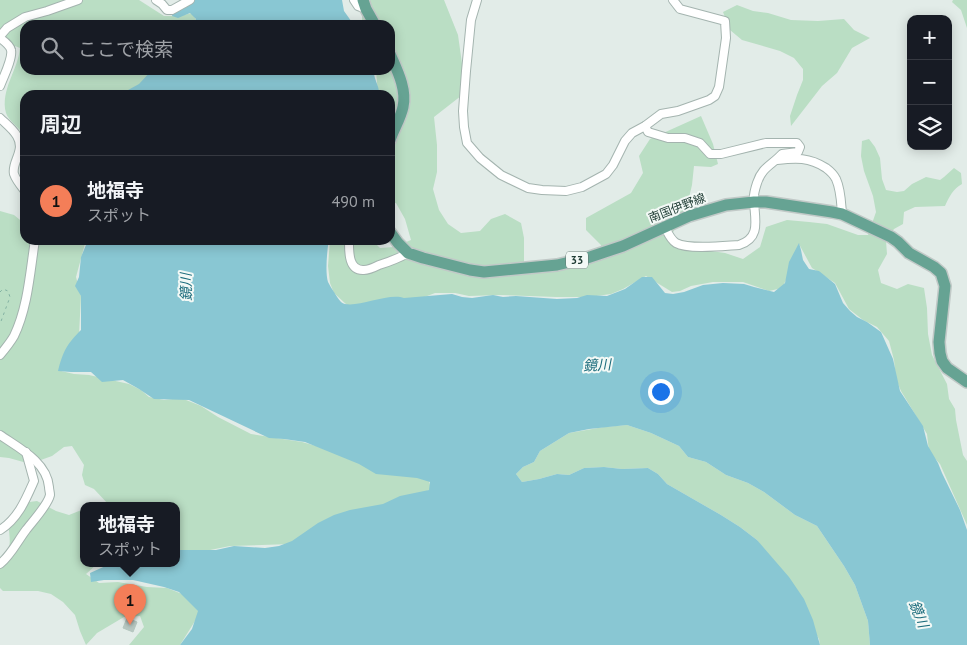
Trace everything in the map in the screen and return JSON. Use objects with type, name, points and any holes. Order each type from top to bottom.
[{"type":"main road","points":[[364,5],[373,20]]},
{"type":"main road","points":[[395,67],[404,95],[403,107],[395,127]]},
{"type":"main road","name":"南国伊野線","points":[[408,253],[484,272],[537,267],[587,258],[623,246],[689,216],[726,205],[766,202],[837,213],[891,237],[909,253],[941,273],[945,286],[939,342],[940,353],[942,361],[947,368],[967,382]]},
{"type":"main road","points":[[395,239],[408,253]]},
{"type":"street","points":[[20,20],[78,0]]},
{"type":"street","points":[[156,0],[167,10],[172,10],[190,0]]},
{"type":"street","points":[[354,0],[358,6],[364,5]]},
{"type":"street","points":[[477,0],[471,20],[463,111],[467,143],[480,158],[501,175],[528,188],[566,191],[582,187],[606,174],[613,165],[625,141],[632,133],[661,114],[678,111],[715,96],[719,87],[726,38],[725,21],[680,9],[673,0]]},
{"type":"street","points":[[0,86],[11,56],[11,50],[0,37],[7,28],[20,20]]},
{"type":"street","points":[[0,118],[18,137],[20,145],[14,174],[20,184]]},
{"type":"street","points":[[645,126],[648,132],[668,138],[685,138],[700,143],[710,154],[721,154],[766,143],[797,142],[800,147],[798,152],[782,154],[762,172],[754,194],[755,226],[752,236],[746,243],[738,245],[686,246],[677,244],[672,240],[665,227]]},
{"type":"street","points":[[777,160],[807,159],[829,170],[836,177],[840,190],[837,213]]},
{"type":"street","points":[[0,355],[13,337],[22,315],[34,245]]},
{"type":"street","points":[[349,245],[348,254],[352,264],[358,269],[365,270],[408,253]]},
{"type":"street","points":[[0,435],[26,452],[40,465],[48,482],[50,495],[42,510],[19,538],[7,558],[0,564]]},
{"type":"street","points":[[0,530],[5,527],[22,507],[34,481],[26,452]]},
{"type":"path","points":[[0,292],[3,289],[8,291],[10,298],[0,324]]},
{"type":"green space","points":[[0,0],[139,0],[164,16],[179,16],[192,13],[196,20],[20,20],[20,48],[0,40]]},
{"type":"green space","points":[[362,0],[444,0],[458,35],[466,92],[434,117],[437,172],[433,189],[439,210],[448,224],[461,233],[480,231],[491,219],[505,214],[521,223],[524,238],[524,262],[534,270],[556,266],[579,266],[599,260],[601,245],[586,230],[586,218],[631,193],[643,173],[639,156],[650,139],[701,116],[713,144],[718,164],[711,167],[694,166],[687,206],[670,238],[697,249],[725,253],[743,259],[760,247],[766,227],[787,220],[827,224],[858,235],[868,235],[876,212],[861,156],[862,141],[869,139],[875,147],[880,158],[882,179],[886,190],[904,191],[912,184],[926,177],[940,180],[954,168],[961,173],[962,184],[950,196],[945,206],[915,207],[904,212],[903,224],[894,229],[886,241],[887,254],[878,270],[881,283],[897,289],[908,284],[924,288],[932,355],[947,384],[949,399],[955,409],[963,455],[967,461],[967,525],[940,464],[929,452],[927,434],[901,391],[896,379],[889,341],[877,327],[863,320],[849,309],[835,283],[812,268],[799,244],[782,288],[769,291],[743,282],[713,282],[672,292],[646,276],[611,294],[589,297],[469,296],[455,293],[435,293],[422,298],[374,301],[362,306],[347,305],[334,293],[330,283],[328,266],[330,245],[377,245],[380,248],[394,247],[411,240],[405,219],[395,203],[395,90],[378,90],[376,75],[395,75],[395,20],[362,20]]},
{"type":"green space","points":[[953,0],[967,0],[967,28],[961,10],[952,2]]},
{"type":"green space","points":[[737,5],[791,20],[818,21],[844,19],[854,30],[870,38],[852,48],[837,73],[822,86],[791,126],[790,116],[803,80],[803,69],[794,58],[780,51],[742,40],[730,30],[723,12]]},
{"type":"green space","points":[[20,48],[20,75],[150,75],[134,90],[20,90],[20,130],[6,113],[5,105],[7,88],[19,56]]},
{"type":"green space","points":[[0,211],[14,215],[20,220],[20,245],[85,245],[76,277],[81,296],[79,335],[61,371],[129,384],[141,390],[149,397],[164,400],[181,398],[201,406],[251,434],[302,442],[428,477],[431,489],[415,497],[292,544],[230,546],[205,551],[180,552],[180,502],[106,502],[94,489],[85,485],[82,475],[84,465],[72,446],[64,447],[52,456],[27,463],[0,457]]},
{"type":"green space","points":[[627,425],[651,433],[679,446],[688,457],[706,462],[726,475],[748,483],[764,492],[795,515],[817,526],[855,585],[868,621],[870,645],[820,645],[819,639],[757,540],[721,515],[667,484],[658,474],[648,468],[584,468],[569,475],[557,474],[522,482],[516,474],[523,467],[534,462],[540,451],[569,433]]},
{"type":"green space","points":[[37,501],[56,511],[69,515],[80,511],[80,567],[94,567],[86,574],[99,583],[118,582],[167,588],[187,596],[200,613],[180,645],[129,645],[144,627],[140,616],[124,617],[97,633],[86,645],[75,615],[63,602],[51,594],[38,591],[3,591],[0,588],[0,557],[8,550],[10,542],[9,524],[12,516],[22,503]]},
{"type":"water","points":[[195,0],[342,0],[344,11],[350,20],[196,20],[190,13],[178,18],[172,16],[173,12]]},
{"type":"water","points":[[147,75],[374,75],[378,90],[128,90],[139,84]]},
{"type":"water","name":"鏡川","points":[[799,243],[803,260],[809,269],[819,271],[835,284],[843,303],[850,311],[881,332],[893,359],[900,391],[923,426],[928,446],[960,510],[967,530],[967,645],[870,645],[868,621],[855,585],[817,526],[795,515],[764,492],[748,483],[726,475],[706,462],[688,457],[679,446],[651,433],[627,425],[569,433],[540,451],[534,462],[523,467],[516,474],[522,482],[557,474],[569,475],[584,468],[648,468],[658,474],[667,484],[721,515],[757,540],[789,577],[804,599],[813,620],[820,645],[180,645],[192,629],[198,611],[179,592],[133,580],[91,582],[90,573],[103,567],[180,567],[180,550],[216,550],[234,546],[265,548],[279,546],[292,541],[318,523],[334,515],[383,504],[400,496],[429,490],[430,482],[417,478],[376,474],[359,464],[305,442],[269,438],[189,400],[154,399],[123,380],[102,382],[91,372],[58,371],[66,348],[81,330],[81,296],[75,286],[79,277],[81,257],[86,245],[328,245],[326,267],[328,282],[341,302],[353,304],[389,297],[404,298],[452,294],[472,298],[493,295],[557,299],[577,298],[587,295],[607,296],[625,289],[642,277],[652,277],[665,293],[673,294],[703,285],[723,283],[744,284],[774,292],[785,283],[789,262]]},
{"type":"building","points":[[127,618],[137,622],[133,632],[123,628]]},
{"type":"place","name":"地福寺","points":[[130,625]]}]
